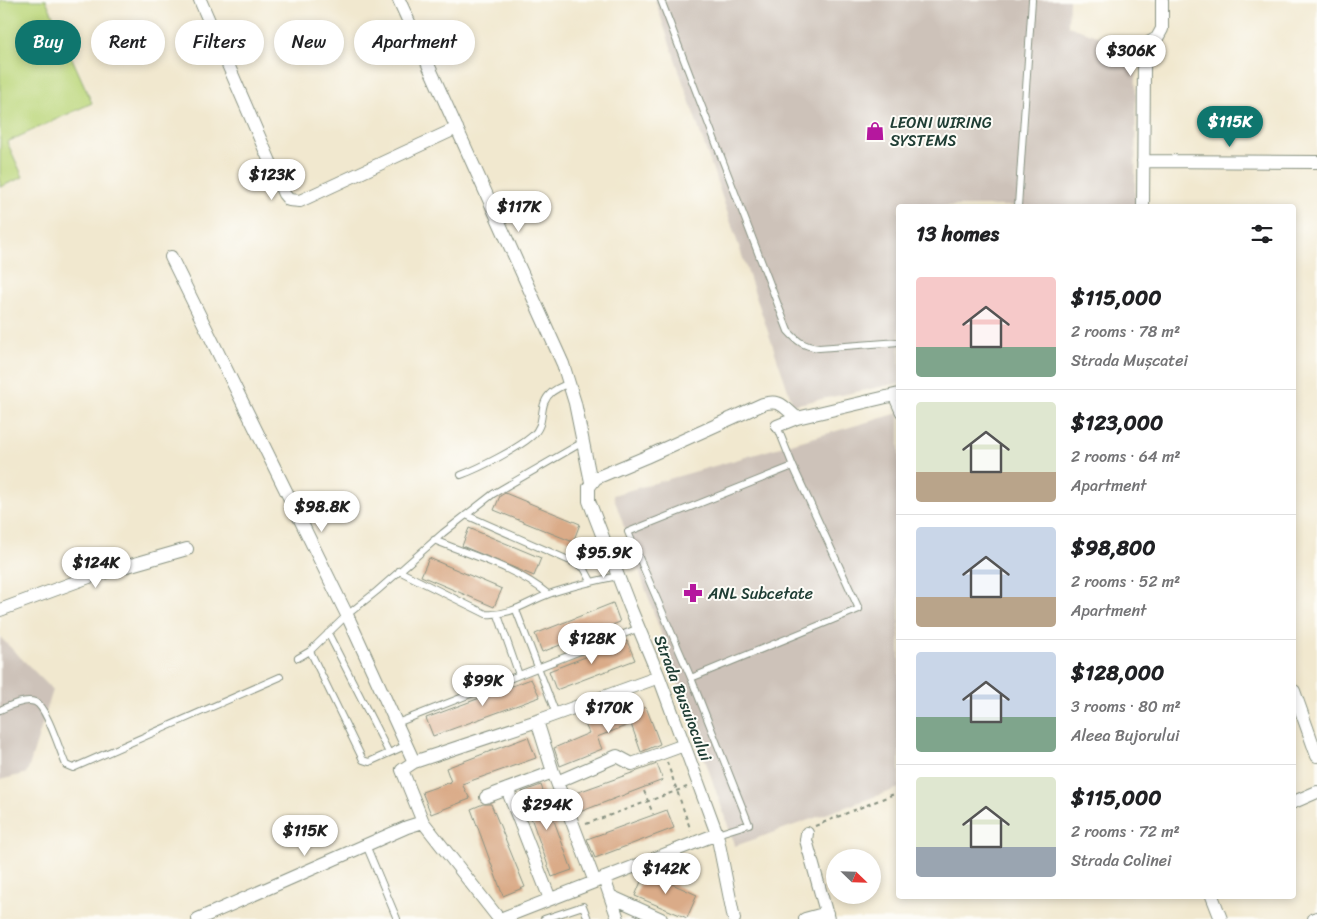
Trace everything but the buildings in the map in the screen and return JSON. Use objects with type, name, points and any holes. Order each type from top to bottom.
[{"type":"street","points":[[200,0],[272,168],[284,194],[289,200],[300,201],[457,128]]},
{"type":"street","name":"Strada Busuiocului","points":[[399,0],[563,364],[575,403],[592,482],[588,487],[589,501],[659,677],[717,834],[734,919]]},
{"type":"street","points":[[1143,204],[1144,68],[1146,48],[1150,42],[1157,38],[1162,29],[1162,0]]},
{"type":"street","points":[[1143,161],[1317,162]]},
{"type":"street","points":[[171,257],[347,615],[414,762]]},
{"type":"street","points":[[777,426],[797,418],[895,395]]},
{"type":"street","points":[[592,482],[763,404],[777,402],[786,407],[797,418]]},
{"type":"street","points":[[0,610],[89,577],[186,549]]},
{"type":"street","points":[[659,677],[537,721],[414,762],[402,770],[423,822],[500,919],[717,834]]},
{"type":"street","points":[[1296,697],[1317,756]]},
{"type":"street","points":[[537,721],[555,777],[575,829],[599,880],[610,896],[618,919]]},
{"type":"street","points":[[486,797],[507,789],[555,777],[617,756],[632,764],[684,745]]},
{"type":"street","points":[[507,789],[550,900]]},
{"type":"street","points":[[1296,801],[1317,792]]},
{"type":"street","points":[[198,919],[423,822]]},
{"type":"street","points":[[805,919],[828,916],[806,840],[807,833]]},
{"type":"street","points":[[610,896],[661,919]]},
{"type":"street","points":[[1213,899],[1221,919]]},
{"type":"lane","points":[[661,0],[788,331],[798,342],[810,347],[819,348],[896,342]]},
{"type":"lane","points":[[1018,204],[1032,0]]},
{"type":"lane","points":[[461,475],[532,437],[540,425],[543,402],[546,396],[561,385],[569,384]]},
{"type":"lane","points":[[691,678],[859,609],[793,466],[777,426]]},
{"type":"lane","points":[[298,658],[310,651],[347,615],[434,540],[493,494],[583,442]]},
{"type":"lane","points":[[717,834],[749,824],[691,678],[628,532],[793,466]]},
{"type":"lane","points":[[466,515],[575,563],[584,568],[591,582]]},
{"type":"lane","points":[[434,540],[520,576],[534,583],[548,594]]},
{"type":"lane","points":[[399,571],[486,614],[498,615],[516,610],[548,594],[618,576]]},
{"type":"lane","points":[[516,610],[556,714]]},
{"type":"lane","points":[[498,615],[520,675]]},
{"type":"lane","points":[[397,723],[638,628]]},
{"type":"lane","points":[[328,633],[389,753]]},
{"type":"lane","points":[[310,651],[363,760],[369,762],[407,745]]},
{"type":"lane","points":[[0,710],[24,702],[34,702],[43,708],[66,765],[73,768],[280,677]]},
{"type":"lane","points":[[366,845],[397,919]]},
{"type":"lane","points":[[544,919],[582,906],[588,919]]},
{"type":"path","points":[[664,753],[695,843]]},
{"type":"path","points":[[575,829],[698,783]]},
{"type":"path","points":[[644,791],[653,814]]},
{"type":"path","points":[[807,833],[812,827],[896,793]]},
{"type":"shaded area","points":[[655,0],[1069,0],[1068,26],[1136,49],[1135,204],[896,204],[896,384],[793,405]]},
{"type":"shaded area","points":[[896,414],[896,789],[735,846],[613,495]]},
{"type":"shaded area","points":[[0,637],[53,690],[27,773],[0,780]]},
{"type":"green space","points":[[0,0],[46,0],[55,20],[15,20],[15,65],[75,65],[92,103],[7,142],[23,177],[0,187]]},
{"type":"place","name":"LEONI WIRING SYSTEMS","points":[[875,131]]},
{"type":"place","name":"ANL Subcetate","points":[[693,593]]}]
